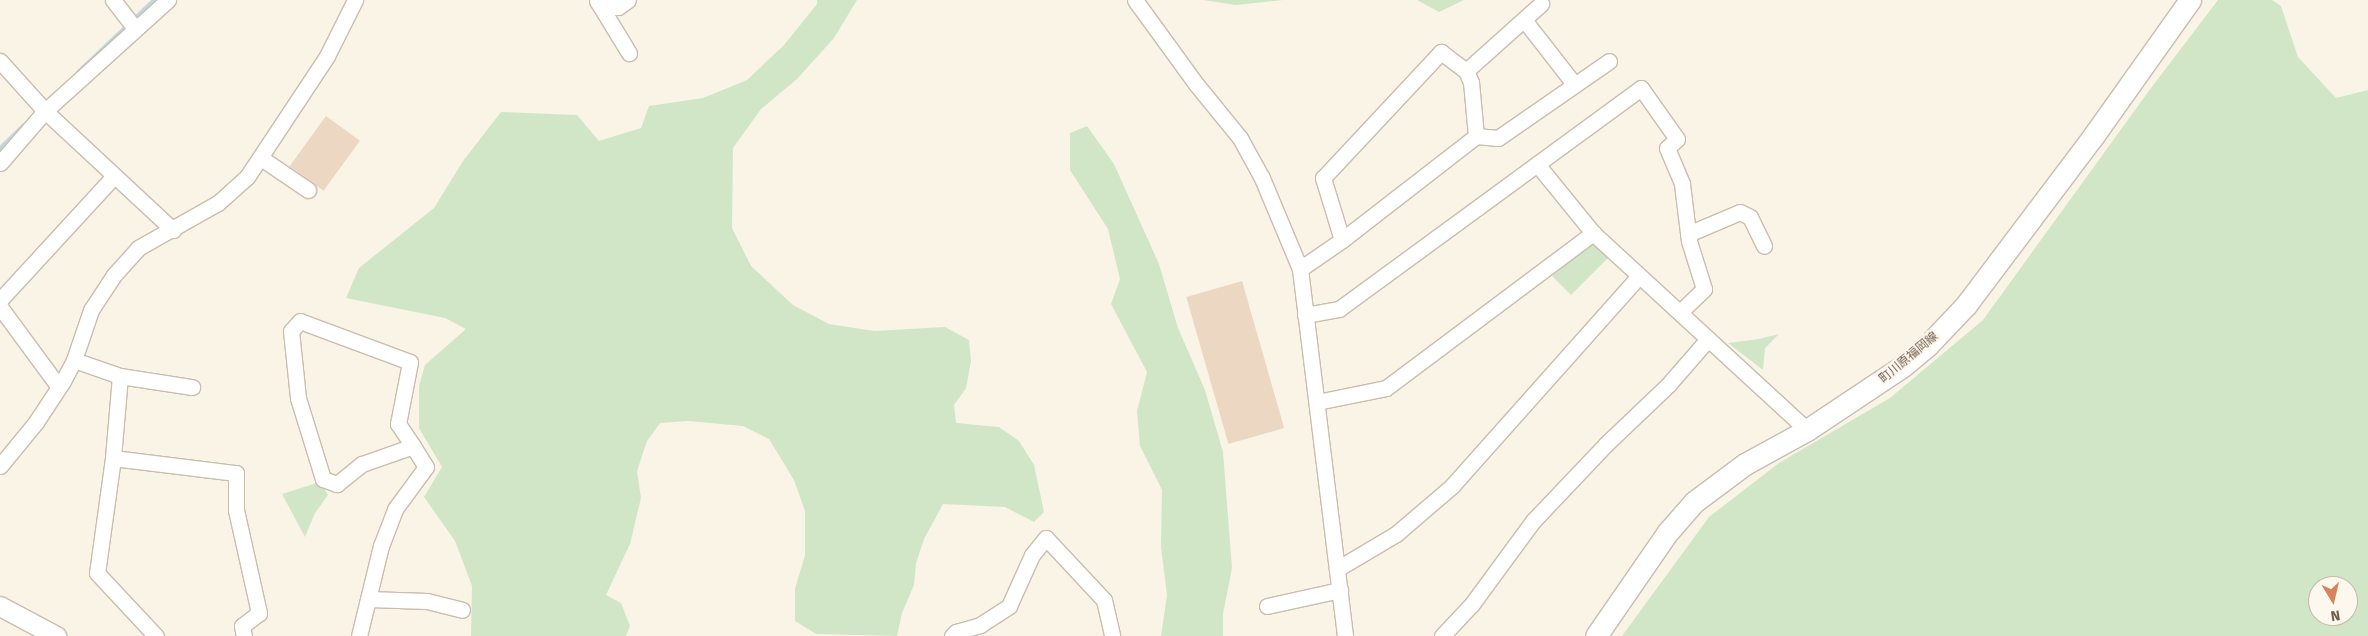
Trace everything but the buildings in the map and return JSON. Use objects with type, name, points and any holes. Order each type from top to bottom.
[{"type":"main road","name":"町川原福岡線","points":[[1596,636],[1667,533],[1694,502],[1745,464],[1807,430],[1903,366],[1929,344],[1966,305],[2094,135],[2190,0]]},
{"type":"street","points":[[113,0],[135,28]]},
{"type":"street","points":[[0,163],[45,111],[168,0]]},
{"type":"street","points":[[0,466],[36,422],[59,387],[74,360],[91,310],[114,275],[138,248],[218,203],[247,177],[328,56],[355,0]]},
{"type":"street","points":[[598,4],[618,7],[628,0]]},
{"type":"street","points":[[1135,0],[1196,84],[1240,138],[1262,178],[1300,269],[1345,636]]},
{"type":"street","points":[[598,4],[630,53]]},
{"type":"street","points":[[1466,71],[1541,4]]},
{"type":"street","points":[[1524,21],[1574,84]]},
{"type":"street","points":[[1342,240],[1323,178],[1441,52],[1466,71],[1471,82],[1476,136]]},
{"type":"street","points":[[0,61],[45,111],[173,230]]},
{"type":"street","points":[[1300,269],[1342,240],[1476,136],[1498,138],[1609,61]]},
{"type":"street","points":[[1305,315],[1340,309],[1640,88],[1677,139],[1667,148],[1682,184],[1688,234],[1704,289],[1680,312]]},
{"type":"street","points":[[261,158],[308,190]]},
{"type":"street","points":[[1537,164],[1593,234],[1807,430]]},
{"type":"street","points":[[0,300],[114,176]]},
{"type":"street","points":[[1688,234],[1740,212],[1750,217],[1764,246]]},
{"type":"street","points":[[1317,402],[1386,388],[1593,234]]},
{"type":"street","points":[[1337,569],[1396,534],[1452,486],[1640,276]]},
{"type":"street","points":[[0,307],[59,387]]},
{"type":"street","points":[[359,636],[381,546],[395,509],[426,467],[398,424],[410,362],[300,321],[292,331],[298,398],[323,479],[337,484],[362,464],[412,446]]},
{"type":"street","points":[[1442,636],[1472,604],[1533,520],[1605,445],[1668,385],[1708,339]]},
{"type":"street","points":[[74,360],[120,376],[192,387]]},
{"type":"street","points":[[120,376],[113,458],[97,573],[156,636]]},
{"type":"street","points":[[113,458],[236,473],[236,510],[259,612],[242,626],[244,636]]},
{"type":"street","points":[[952,636],[956,632],[980,625],[1009,606],[1032,556],[1046,538],[1104,600],[1112,636]]},
{"type":"street","points":[[1267,606],[1340,590]]},
{"type":"street","points":[[368,599],[427,601],[462,610]]},
{"type":"street","points":[[0,606],[56,636]]},
{"type":"green space","points":[[817,0],[857,0],[834,38],[797,79],[761,109],[733,148],[732,228],[751,266],[793,305],[829,324],[874,331],[945,327],[969,340],[971,361],[966,388],[954,405],[956,423],[999,427],[1019,441],[1034,465],[1044,512],[1034,522],[1005,507],[943,504],[924,539],[916,563],[914,585],[902,613],[897,636],[816,634],[795,621],[795,589],[805,555],[805,511],[794,480],[769,439],[743,426],[688,421],[660,423],[647,441],[637,471],[641,498],[630,544],[606,595],[621,603],[630,626],[626,636],[471,636],[472,586],[455,541],[424,497],[442,467],[419,428],[419,386],[425,365],[466,329],[445,318],[346,298],[359,268],[434,208],[463,161],[501,112],[577,115],[599,141],[641,128],[649,106],[703,98],[747,80],[784,45],[817,4]]},
{"type":"green space","points":[[1203,0],[1283,0],[1236,5]]},
{"type":"green space","points":[[1417,0],[1464,0],[1439,12]]},
{"type":"green space","points":[[2218,0],[2272,0],[2281,6],[2298,57],[2336,98],[2368,90],[2368,636],[1622,636],[1709,517],[1779,463],[1890,398],[1983,320],[2151,88]]},
{"type":"green space","points":[[1087,126],[1114,164],[1159,264],[1178,328],[1205,390],[1223,452],[1232,568],[1223,614],[1223,636],[1161,636],[1167,595],[1161,547],[1162,490],[1140,446],[1137,411],[1147,372],[1111,304],[1120,279],[1108,229],[1070,170],[1070,133]]},
{"type":"green space","points":[[1592,243],[1608,258],[1571,295],[1552,276]]},
{"type":"green space","points":[[1779,334],[1765,348],[1763,370],[1728,343],[1759,339]]},
{"type":"green space","points":[[320,482],[328,495],[315,513],[305,537],[282,494]]},
{"type":"waterway","points":[[78,72],[154,0]]},
{"type":"waterway","points":[[0,148],[24,125]]}]
